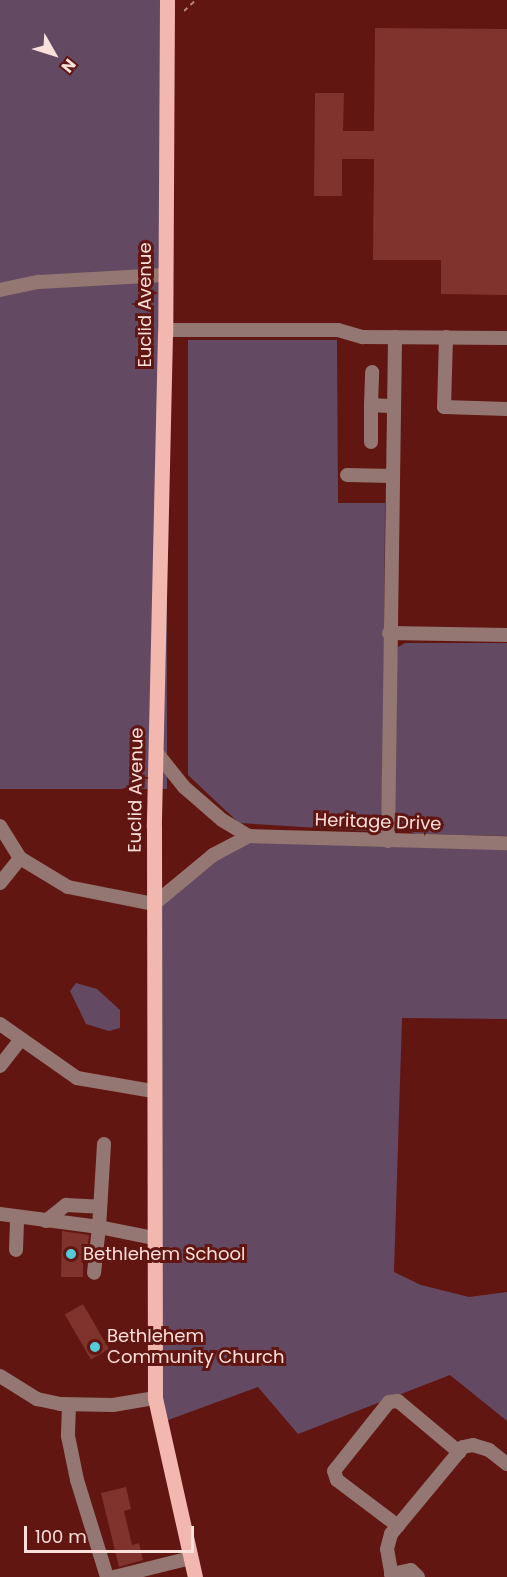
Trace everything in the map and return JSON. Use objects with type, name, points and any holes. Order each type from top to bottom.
[{"type":"main road","name":"Euclid Avenue","points":[[167,0],[165,330],[152,1090],[155,1398],[195,1577]]},
{"type":"street","points":[[0,290],[39,282],[164,275]]},
{"type":"street","points":[[165,330],[338,330],[351,336],[507,338]]},
{"type":"street","points":[[388,841],[394,337]]},
{"type":"street","points":[[446,337],[444,407],[507,409]]},
{"type":"street","points":[[371,442],[372,372]]},
{"type":"street","points":[[371,405],[393,406]]},
{"type":"street","points":[[347,475],[392,477]]},
{"type":"street","points":[[389,633],[507,635]]},
{"type":"street","name":"Heritage Drive","points":[[156,752],[184,787],[222,820],[249,836],[507,843]]},
{"type":"street","points":[[0,826],[20,858],[68,887],[154,904]]},
{"type":"street","name":"Heritage Drive","points":[[154,904],[213,855],[249,836]]},
{"type":"street","points":[[0,883],[20,858]]},
{"type":"street","points":[[0,1024],[77,1078],[152,1090]]},
{"type":"street","points":[[0,1066],[20,1040]]},
{"type":"street","points":[[94,1273],[104,1144]]},
{"type":"street","points":[[46,1221],[66,1205],[100,1208]]},
{"type":"street","points":[[0,1214],[99,1227],[153,1238]]},
{"type":"street","points":[[16,1250],[17,1217]]},
{"type":"street","points":[[0,1376],[37,1399],[69,1405],[113,1405],[155,1398]]},
{"type":"street","points":[[398,1526],[337,1480],[334,1472],[389,1402],[398,1401],[459,1452]]},
{"type":"street","points":[[69,1405],[68,1436],[77,1480],[107,1577]]},
{"type":"street","points":[[418,1577],[411,1570],[392,1575],[387,1549],[398,1526],[459,1452],[473,1445],[489,1450],[507,1464]]},
{"type":"street","points":[[114,1577],[190,1558]]},
{"type":"path","points":[[184,11],[196,0]]},
{"type":"shaded area","points":[[0,0],[167,0],[167,789],[0,789]]},
{"type":"shaded area","points":[[188,340],[337,340],[338,503],[385,503],[383,802],[381,817],[367,831],[239,823],[188,775]]},
{"type":"shaded area","points":[[405,643],[507,643],[507,836],[416,834],[399,827],[394,817],[396,655],[398,647]]},
{"type":"shaded area","points":[[249,836],[507,843],[507,1019],[402,1018],[394,1272],[421,1285],[469,1297],[507,1292],[507,1421],[450,1375],[298,1434],[258,1387],[160,1423],[154,904]]},
{"type":"shaded area","points":[[76,983],[97,989],[120,1010],[120,1028],[109,1031],[86,1024],[70,991]]},
{"type":"building","points":[[375,28],[507,29],[507,295],[441,294],[441,260],[373,260],[374,159],[342,159],[342,196],[314,196],[315,93],[344,93],[343,131],[374,131]]},
{"type":"building","points":[[62,1231],[89,1235],[88,1245],[83,1245],[83,1277],[61,1277]]},
{"type":"building","points":[[83,1304],[109,1349],[91,1360],[65,1314]]},
{"type":"building","points":[[126,1487],[131,1509],[124,1511],[132,1545],[139,1543],[143,1560],[119,1567],[101,1493]]},
{"type":"place","name":"Bethlehem School","points":[[71,1254]]},
{"type":"place","name":"Bethlehem Community Church","points":[[95,1347]]}]
